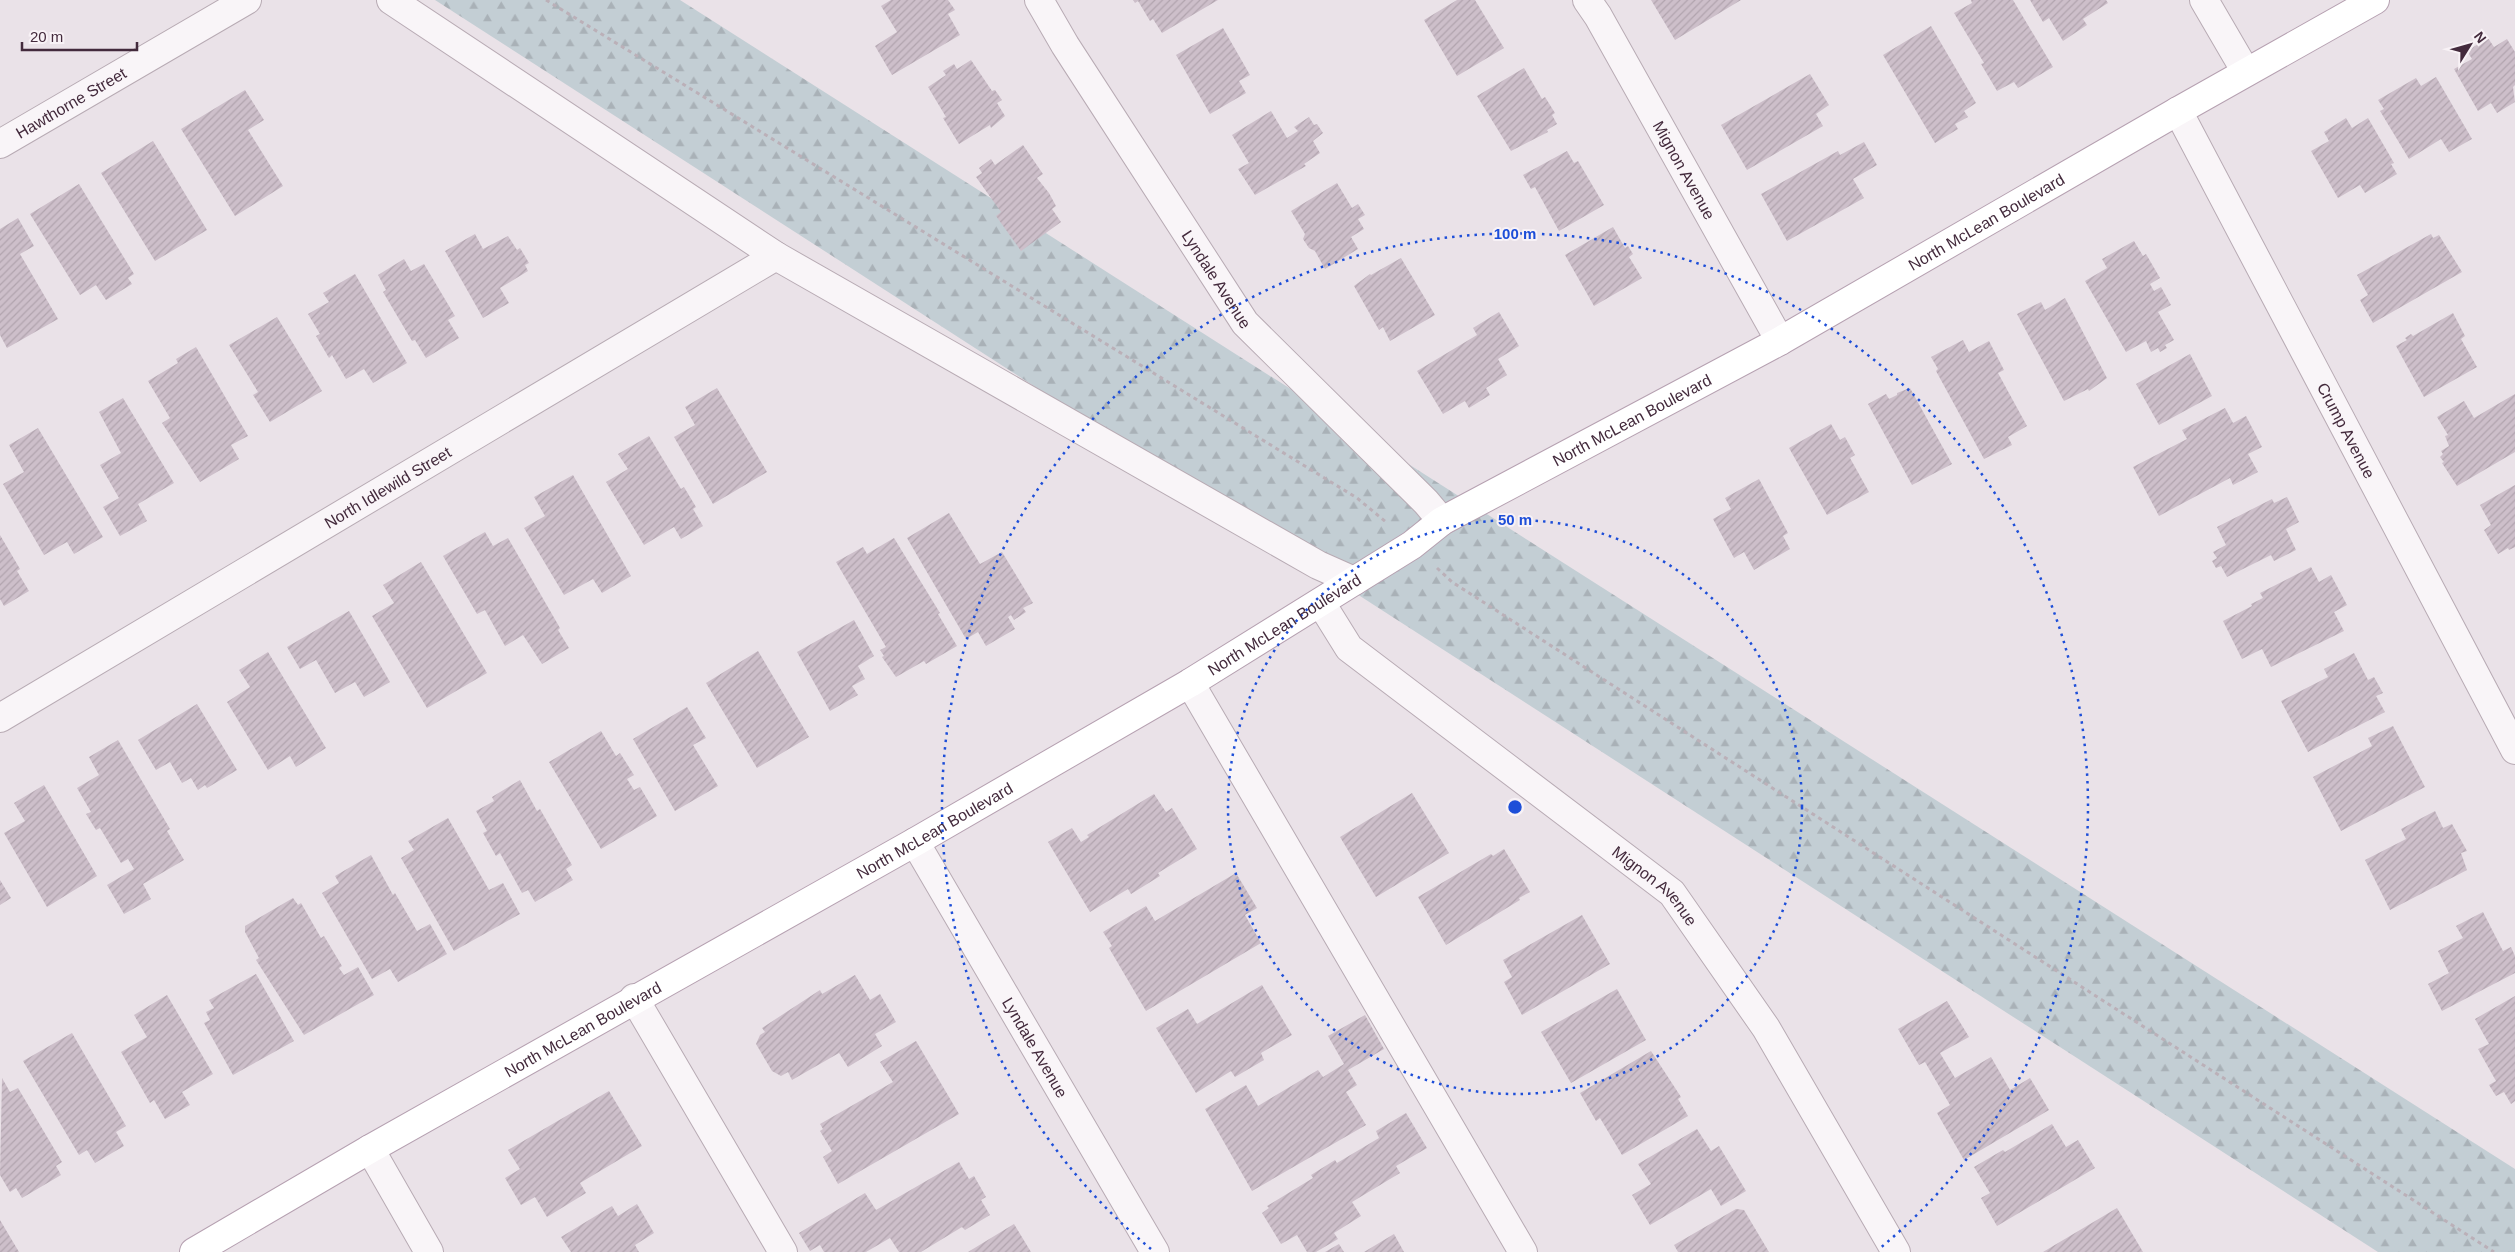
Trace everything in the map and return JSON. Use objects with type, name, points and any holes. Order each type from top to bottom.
[{"type":"main road","name":"North McLean Boulevard","points":[[194,1252],[634,998],[915,842],[1190,684],[1412,545],[1442,521],[1780,341],[2246,72],[2375,0]]},
{"type":"street","name":"Hawthorne Street","points":[[0,144],[247,0]]},
{"type":"street","points":[[391,0],[776,256],[1318,565],[1354,581]]},
{"type":"street","name":"Lyndale Avenue","points":[[1039,0],[1065,45],[1245,322],[1415,491],[1442,521]]},
{"type":"street","name":"Mignon Avenue","points":[[1587,0],[1603,25],[1780,341]]},
{"type":"street","points":[[2204,0],[2246,72]]},
{"type":"street","name":"Crump Avenue","points":[[2178,111],[2515,750]]},
{"type":"street","name":"North Idlewild Street","points":[[0,718],[776,256]]},
{"type":"street","name":"Mignon Avenue","points":[[1321,603],[1349,648],[1672,893],[1766,1028],[1896,1252]]},
{"type":"street","points":[[1190,684],[1523,1252]]},
{"type":"street","name":"Lyndale Avenue","points":[[915,842],[1155,1252]]},
{"type":"street","points":[[634,998],[783,1252]]},
{"type":"street","points":[[370,1149],[429,1252]]},
{"type":"path","points":[[546,0],[1357,498],[1366,506]]},
{"type":"path","points":[[1452,582],[2494,1252]]},
{"type":"green space","points":[[435,0],[680,0],[2515,1169],[2515,1252],[2378,1252]]},
{"type":"building","points":[[891,0],[948,0],[955,10],[948,14],[960,35],[892,75],[875,46],[897,32],[881,6]]},
{"type":"building","points":[[1133,0],[1218,0],[1162,33],[1153,19],[1150,21],[1138,1],[1135,3]]},
{"type":"building","points":[[1457,0],[1475,0],[1504,48],[1457,76],[1424,20]]},
{"type":"building","points":[[1651,0],[1741,0],[1675,40]]},
{"type":"building","points":[[1971,0],[2013,0],[2053,67],[2018,88],[2014,82],[1997,91],[1981,64],[1984,63],[1954,13],[1972,3]]},
{"type":"building","points":[[2030,0],[2106,0],[2108,3],[2083,19],[2087,25],[2063,41],[2049,18],[2043,22]]},
{"type":"building","points":[[1931,26],[1976,103],[1964,111],[1968,117],[1955,124],[1958,129],[1935,143],[1883,55]]},
{"type":"building","points":[[1223,28],[1250,75],[1239,81],[1246,93],[1210,114],[1176,55]]},
{"type":"building","points":[[2488,38],[2494,47],[2507,39],[2515,52],[2515,85],[2513,87],[2515,102],[2497,113],[2491,103],[2478,111],[2454,69],[2472,59],[2467,51]]},
{"type":"building","points":[[971,60],[992,91],[995,90],[1002,100],[997,103],[1005,116],[991,128],[990,125],[959,144],[943,118],[946,117],[928,87],[946,75],[943,71],[954,64],[957,69]]},
{"type":"building","points":[[1524,68],[1542,99],[1545,97],[1555,113],[1552,115],[1557,124],[1547,130],[1548,132],[1511,151],[1477,96]]},
{"type":"building","points":[[1810,74],[1829,105],[1816,114],[1823,126],[1747,170],[1721,125]]},
{"type":"building","points":[[2436,77],[2472,139],[2449,152],[2441,139],[2409,159],[2380,111],[2384,109],[2378,100],[2416,78],[2421,86]]},
{"type":"building","points":[[245,90],[264,120],[248,130],[283,186],[235,216],[181,129]]},
{"type":"building","points":[[1271,111],[1287,138],[1298,131],[1294,127],[1309,117],[1314,125],[1317,124],[1323,133],[1313,141],[1320,153],[1304,164],[1306,166],[1255,195],[1238,169],[1249,163],[1232,135]]},
{"type":"building","points":[[2346,118],[2352,128],[2368,118],[2394,163],[2391,164],[2397,174],[2365,193],[2360,185],[2338,198],[2311,151],[2329,141],[2324,132]]},
{"type":"building","points":[[153,141],[207,230],[155,261],[101,173]]},
{"type":"building","points":[[1864,142],[1877,165],[1853,179],[1864,198],[1787,241],[1761,194],[1838,151],[1840,155]]},
{"type":"building","points":[[1023,145],[1043,174],[1037,178],[1049,193],[1056,206],[1052,209],[1061,222],[1021,251],[996,216],[1001,212],[976,177],[982,173],[979,168],[991,159],[995,165]]},
{"type":"building","points":[[1567,151],[1574,163],[1578,161],[1604,205],[1559,231],[1535,187],[1531,189],[1523,175]]},
{"type":"building","points":[[1337,183],[1352,208],[1358,204],[1365,215],[1358,219],[1364,229],[1351,237],[1358,249],[1325,269],[1315,251],[1309,248],[1303,239],[1305,234],[1291,211]]},
{"type":"building","points":[[79,184],[134,274],[128,278],[132,284],[106,300],[96,285],[80,295],[30,214]]},
{"type":"building","points":[[18,218],[34,246],[20,254],[58,319],[7,348],[0,335],[0,229]]},
{"type":"building","points":[[1613,227],[1625,248],[1628,246],[1633,254],[1629,257],[1642,278],[1594,306],[1565,255]]},
{"type":"building","points":[[475,234],[483,249],[508,236],[517,250],[520,248],[529,263],[525,265],[528,271],[500,288],[509,303],[483,318],[445,251]]},
{"type":"building","points":[[2431,234],[2433,238],[2439,235],[2462,272],[2373,323],[2360,300],[2368,295],[2357,275]]},
{"type":"building","points":[[2134,241],[2143,256],[2146,254],[2160,278],[2150,284],[2154,291],[2161,287],[2171,305],[2158,312],[2174,340],[2165,345],[2167,348],[2160,352],[2158,348],[2151,352],[2146,341],[2126,352],[2085,281],[2107,268],[2102,259]]},
{"type":"building","points":[[1401,258],[1435,315],[1390,341],[1383,327],[1379,330],[1354,286],[1370,274]]},
{"type":"building","points":[[404,259],[411,271],[424,264],[455,316],[448,320],[459,338],[426,358],[415,340],[412,341],[383,292],[386,290],[378,275]]},
{"type":"building","points":[[355,274],[407,363],[373,383],[364,369],[346,379],[332,355],[329,358],[316,336],[320,334],[308,314],[329,302],[323,293]]},
{"type":"building","points":[[2065,298],[2107,378],[2089,391],[2088,389],[2064,401],[2017,314],[2041,302],[2045,310]]},
{"type":"building","points":[[1499,312],[1519,346],[1498,359],[1507,375],[1486,388],[1490,395],[1469,408],[1465,401],[1443,414],[1417,371],[1477,335],[1473,328]]},
{"type":"building","points":[[2453,313],[2465,336],[2461,339],[2477,367],[2424,397],[2396,346],[2407,340],[2405,338],[2411,334],[2413,336]]},
{"type":"building","points":[[277,317],[322,391],[270,422],[253,395],[258,392],[229,345]]},
{"type":"building","points":[[1963,340],[1969,352],[1989,341],[2004,370],[1998,373],[2027,426],[2008,437],[2012,445],[1984,459],[1936,371],[1938,369],[1931,357]]},
{"type":"building","points":[[196,347],[248,436],[231,445],[239,459],[200,482],[162,423],[170,418],[148,381],[178,363],[176,359]]},
{"type":"building","points":[[2190,354],[2212,396],[2159,425],[2136,384]]},
{"type":"building","points":[[717,388],[767,472],[713,504],[674,437],[695,425],[685,407]]},
{"type":"building","points":[[1910,388],[1952,464],[1912,485],[1868,404],[1886,394],[1889,399],[1897,395],[1897,393]]},
{"type":"building","points":[[2515,394],[2515,452],[2457,486],[2440,457],[2443,454],[2441,451],[2449,446],[2445,436],[2448,435],[2437,417],[2464,401],[2474,418]]},
{"type":"building","points":[[123,398],[174,483],[138,504],[147,521],[120,536],[103,507],[119,498],[100,465],[121,453],[99,412]]},
{"type":"building","points":[[2225,408],[2233,423],[2246,416],[2262,447],[2248,454],[2258,472],[2233,485],[2230,478],[2159,516],[2133,467],[2187,439],[2182,430]]},
{"type":"building","points":[[1831,424],[1840,440],[1845,437],[1855,455],[1850,458],[1869,492],[1827,515],[1789,448]]},
{"type":"building","points":[[38,428],[103,537],[74,554],[67,542],[44,555],[3,484],[24,472],[9,445]]},
{"type":"building","points":[[649,436],[681,489],[684,487],[696,507],[693,509],[703,526],[681,539],[674,527],[644,545],[606,482],[628,469],[618,454]]},
{"type":"building","points":[[573,475],[631,576],[602,593],[593,579],[564,595],[524,528],[545,516],[534,497]]},
{"type":"building","points":[[1759,479],[1788,533],[1783,536],[1790,549],[1754,570],[1744,552],[1734,558],[1713,519],[1731,509],[1725,498]]},
{"type":"building","points":[[2515,485],[2515,547],[2509,550],[2508,548],[2498,554],[2484,530],[2491,525],[2480,505]]},
{"type":"building","points":[[2287,497],[2299,522],[2286,529],[2296,550],[2274,561],[2271,555],[2227,577],[2221,566],[2216,568],[2212,561],[2217,558],[2213,552],[2226,545],[2217,527],[2272,499],[2274,503]]},
{"type":"building","points":[[949,513],[980,564],[1002,552],[1033,603],[1023,608],[1026,612],[1014,620],[1011,615],[1008,617],[1015,629],[986,646],[978,632],[966,639],[907,538]]},
{"type":"building","points":[[485,532],[493,546],[508,538],[560,628],[558,630],[569,648],[542,664],[523,635],[505,646],[485,610],[477,614],[443,556]]},
{"type":"building","points":[[0,535],[20,569],[17,571],[29,591],[4,606],[0,599]]},
{"type":"building","points":[[894,538],[940,613],[938,614],[957,646],[926,664],[924,661],[896,677],[882,657],[884,656],[880,650],[886,647],[836,562],[863,547],[867,554]]},
{"type":"building","points":[[421,562],[487,673],[427,708],[372,616],[394,603],[383,585]]},
{"type":"building","points":[[2311,567],[2319,582],[2331,575],[2347,605],[2334,612],[2344,631],[2271,667],[2262,649],[2242,659],[2223,621],[2263,598],[2260,593]]},
{"type":"building","points":[[349,611],[390,682],[364,697],[355,682],[335,693],[316,660],[300,669],[287,647]]},
{"type":"building","points":[[854,620],[874,656],[858,666],[865,679],[852,686],[858,695],[830,711],[797,652]]},
{"type":"building","points":[[758,651],[809,737],[757,768],[706,683]]},
{"type":"building","points":[[268,652],[326,748],[296,767],[290,756],[268,770],[227,702],[250,687],[239,670]]},
{"type":"building","points":[[2354,653],[2368,680],[2374,677],[2383,693],[2376,696],[2385,712],[2308,752],[2281,701],[2328,677],[2324,669]]},
{"type":"building","points":[[197,704],[237,770],[207,788],[205,785],[198,790],[191,778],[182,783],[170,762],[156,770],[138,740]]},
{"type":"building","points":[[687,707],[706,738],[693,745],[718,786],[675,811],[633,739]]},
{"type":"building","points":[[2393,726],[2425,787],[2341,831],[2313,777],[2372,746],[2368,738]]},
{"type":"building","points":[[601,731],[616,756],[620,753],[634,775],[627,779],[634,790],[640,787],[657,816],[601,849],[549,762]]},
{"type":"building","points":[[118,740],[170,829],[167,831],[184,860],[143,884],[151,899],[124,914],[107,885],[134,869],[128,859],[121,863],[100,828],[96,830],[86,814],[91,812],[77,788],[99,775],[89,757]]},
{"type":"building","points":[[520,780],[537,811],[540,809],[572,865],[566,869],[573,880],[535,902],[528,890],[522,893],[500,853],[496,856],[483,833],[487,831],[476,811],[494,801],[492,797]]},
{"type":"building","points":[[44,785],[97,876],[47,907],[4,833],[25,821],[14,803]]},
{"type":"building","points":[[1412,793],[1449,853],[1376,897],[1340,837]]},
{"type":"building","points":[[1154,794],[1166,812],[1172,808],[1197,849],[1158,873],[1160,876],[1131,894],[1128,889],[1090,912],[1048,842],[1072,828],[1081,842],[1089,837],[1087,835]]},
{"type":"building","points":[[2435,811],[2443,828],[2452,824],[2467,851],[2461,853],[2467,870],[2390,910],[2365,860],[2406,839],[2401,829]]},
{"type":"building","points":[[448,818],[489,890],[503,883],[520,914],[454,951],[401,858],[414,850],[408,841]]},
{"type":"building","points":[[1504,849],[1530,892],[1446,945],[1418,897],[1491,854],[1493,856]]},
{"type":"building","points":[[371,855],[393,895],[395,893],[417,931],[430,924],[447,954],[398,982],[390,969],[372,979],[322,893],[339,883],[335,876]]},
{"type":"building","points":[[1236,873],[1257,908],[1245,915],[1261,943],[1146,1011],[1109,948],[1112,946],[1103,932],[1146,906],[1155,921]]},
{"type":"building","points":[[0,880],[11,898],[0,905]]},
{"type":"building","points":[[293,898],[298,905],[301,903],[321,938],[324,936],[342,966],[339,968],[344,975],[358,967],[374,995],[304,1035],[256,960],[259,958],[245,932],[245,926]]},
{"type":"building","points":[[2483,912],[2503,951],[2511,947],[2515,956],[2515,973],[2442,1011],[2428,984],[2449,973],[2438,951],[2463,938],[2456,926]]},
{"type":"building","points":[[1582,915],[1610,964],[1522,1015],[1504,982],[1512,977],[1503,960]]},
{"type":"building","points":[[256,974],[294,1041],[233,1075],[204,1023],[210,1020],[206,1012],[214,1008],[209,1000]]},
{"type":"building","points":[[855,975],[870,1000],[880,994],[896,1022],[875,1034],[882,1046],[848,1067],[839,1053],[792,1080],[788,1072],[781,1076],[772,1071],[756,1044],[760,1035],[765,1032],[762,1028],[820,990],[822,994]]},
{"type":"building","points":[[1262,985],[1292,1035],[1261,1053],[1264,1060],[1235,1077],[1231,1071],[1196,1093],[1156,1028],[1188,1009],[1197,1024]]},
{"type":"building","points":[[1617,989],[1646,1040],[1571,1083],[1541,1032]]},
{"type":"building","points":[[167,995],[213,1074],[182,1092],[190,1105],[165,1119],[154,1100],[150,1103],[121,1052],[147,1037],[134,1015]]},
{"type":"building","points":[[2515,996],[2515,1101],[2511,1104],[2504,1092],[2496,1096],[2489,1085],[2496,1081],[2478,1049],[2489,1044],[2475,1019]]},
{"type":"building","points":[[1947,1001],[1969,1037],[1940,1053],[1955,1078],[1991,1057],[2010,1090],[2030,1078],[2049,1110],[1964,1160],[1937,1113],[1950,1105],[1925,1062],[1919,1065],[1898,1029]]},
{"type":"building","points":[[1365,1015],[1384,1049],[1348,1070],[1357,1085],[1346,1092],[1366,1125],[1252,1191],[1205,1109],[1246,1085],[1258,1106],[1318,1070],[1323,1077],[1344,1064],[1328,1036]]},
{"type":"building","points":[[72,1033],[126,1126],[116,1132],[124,1146],[95,1163],[87,1150],[79,1155],[23,1061]]},
{"type":"building","points":[[916,1041],[959,1114],[838,1184],[823,1157],[832,1151],[820,1131],[823,1129],[820,1124],[893,1082],[880,1062]]},
{"type":"building","points":[[1651,1051],[1681,1097],[1678,1099],[1688,1116],[1622,1155],[1600,1118],[1596,1121],[1580,1093]]},
{"type":"building","points":[[2,1078],[10,1092],[18,1088],[62,1162],[56,1166],[61,1175],[22,1198],[16,1188],[10,1192],[0,1175]]},
{"type":"building","points":[[609,1091],[642,1146],[580,1183],[586,1193],[547,1217],[535,1197],[521,1205],[505,1178],[520,1169],[508,1150]]},
{"type":"building","points":[[1406,1113],[1427,1148],[1396,1166],[1400,1173],[1352,1202],[1361,1216],[1334,1233],[1338,1239],[1316,1252],[1307,1252],[1297,1235],[1281,1244],[1262,1213],[1269,1208],[1267,1206],[1313,1178],[1311,1175],[1335,1160],[1337,1163],[1379,1138],[1376,1131]]},
{"type":"building","points":[[2052,1124],[2066,1147],[2078,1140],[2095,1168],[1997,1226],[1981,1198],[1990,1193],[1974,1167],[2003,1150],[2005,1152]]},
{"type":"building","points":[[1697,1129],[1711,1151],[1719,1146],[1746,1191],[1721,1206],[1711,1189],[1650,1225],[1632,1195],[1651,1184],[1638,1164]]},
{"type":"building","points":[[959,1162],[969,1179],[974,1176],[986,1197],[981,1200],[990,1215],[965,1230],[962,1227],[921,1252],[899,1252],[890,1238],[866,1252],[824,1252],[820,1245],[810,1251],[799,1233],[865,1193],[876,1210]]},
{"type":"building","points":[[637,1204],[654,1233],[635,1245],[639,1252],[571,1252],[561,1237],[612,1206],[618,1216]]},
{"type":"building","points":[[2117,1208],[2143,1252],[2043,1252]]},
{"type":"building","points":[[1736,1209],[1744,1210],[1769,1252],[1678,1252],[1674,1245]]},
{"type":"building","points":[[0,1220],[19,1252],[0,1252]]},
{"type":"building","points":[[1014,1224],[1031,1252],[968,1252]]},
{"type":"building","points":[[1394,1234],[1404,1252],[1364,1252]]},
{"type":"building","points":[[1339,1244],[1344,1252],[1325,1252]]}]
